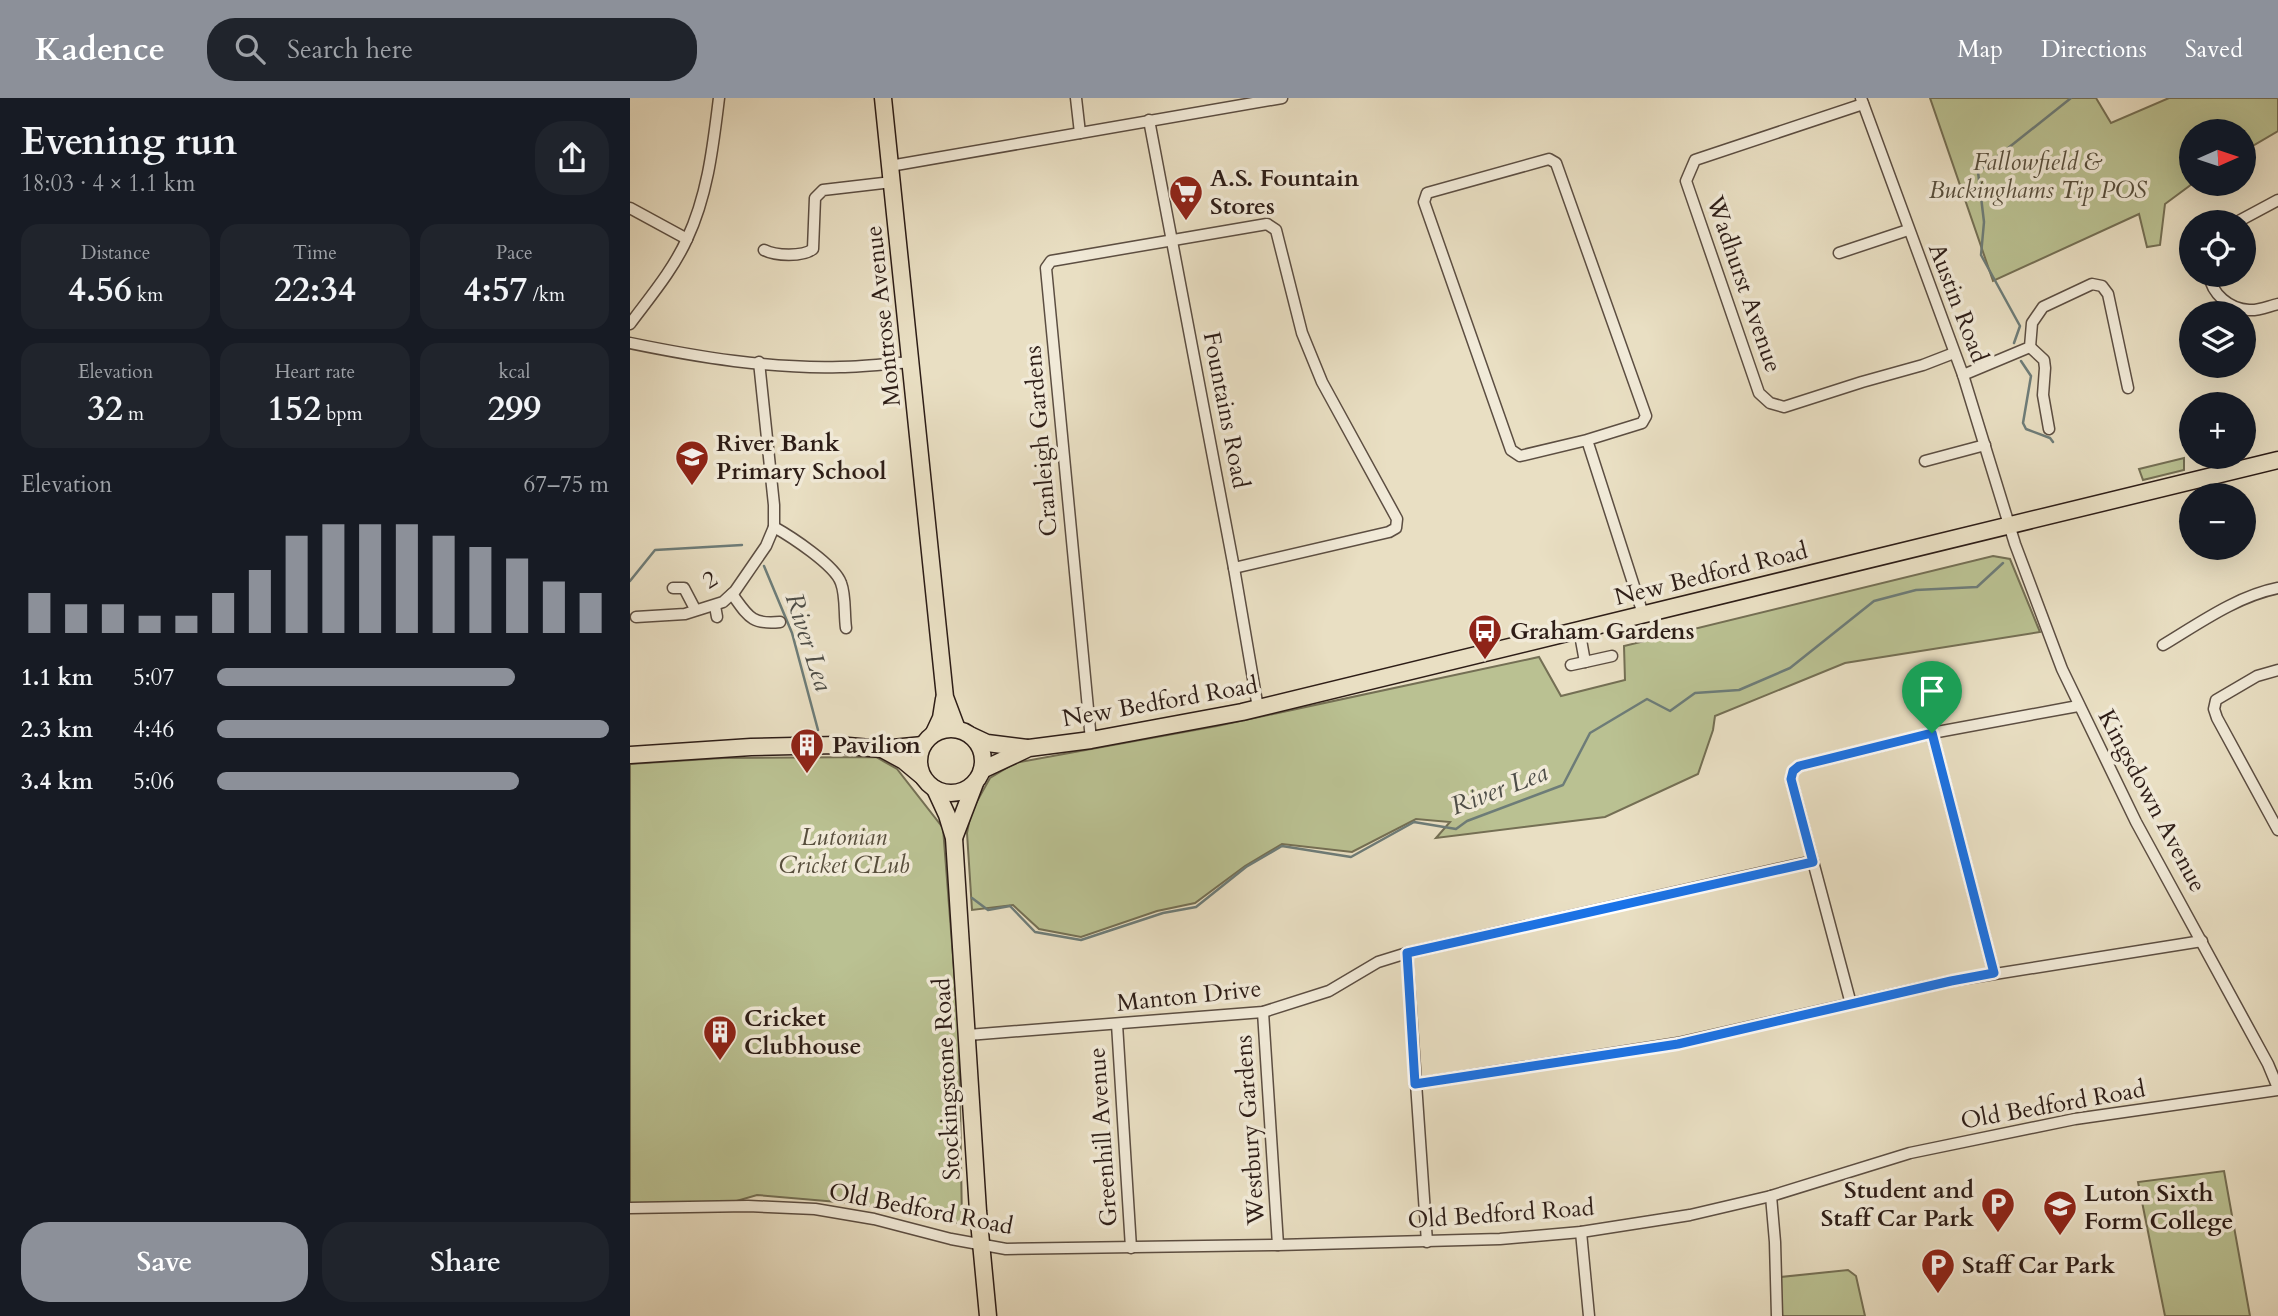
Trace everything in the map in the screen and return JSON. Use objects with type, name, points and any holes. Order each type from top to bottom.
[{"type":"main road","name":"Montrose Avenue","points":[[883,98],[945,696],[941,718],[934,733]]},
{"type":"main road","name":"New Bedford Road","points":[[965,733],[987,743],[1029,748],[1091,740],[1258,708],[2278,460]]},
{"type":"main road","name":"Montrose Avenue","points":[[945,696],[965,733]]},
{"type":"main road","points":[[881,749],[904,761],[934,789],[945,793],[966,790],[978,776],[982,752],[965,733],[942,730],[934,733],[923,745],[919,755],[922,776]]},
{"type":"main road","points":[[630,755],[751,747],[837,745],[881,749],[923,745]]},
{"type":"main road","name":"New Bedford Road","points":[[978,776],[1029,748]]},
{"type":"main road","name":"Stockingstone Road","points":[[954,838],[978,776]]},
{"type":"main road","name":"Stockingstone Road","points":[[934,789],[947,815],[954,838],[978,1211],[988,1316]]},
{"type":"street","points":[[630,324],[687,239],[704,195],[719,98]]},
{"type":"street","points":[[1076,98],[1080,133]]},
{"type":"street","points":[[764,250],[777,254],[808,253],[813,249],[815,198],[823,190],[1080,133],[1282,98]]},
{"type":"street","name":"Austin Road","points":[[1862,101],[1963,375],[2009,524]]},
{"type":"street","name":"Wadhurst Avenue","points":[[1862,101],[1695,160],[1686,181],[1759,393],[1770,403],[1784,407],[1954,353]]},
{"type":"street","name":"Fountains Road","points":[[1149,120],[1258,708]]},
{"type":"street","points":[[1549,159],[1556,163],[1646,416],[1642,423],[1587,440],[1520,456],[1511,450],[1424,202],[1427,192],[1549,159]]},
{"type":"street","points":[[2256,212],[2278,201]]},
{"type":"street","points":[[630,208],[687,239]]},
{"type":"street","name":"Cranleigh Gardens","points":[[1091,740],[1046,268],[1051,261],[1267,224],[1276,230],[1302,333],[1322,382],[1397,519],[1396,528],[1389,532],[1234,568]]},
{"type":"street","points":[[1839,253],[1908,230]]},
{"type":"street","points":[[2030,347],[2032,323],[2043,307],[2092,284],[2102,286],[2108,294],[2128,388]]},
{"type":"street","points":[[2213,287],[2227,304],[2250,311],[2278,304]]},
{"type":"street","points":[[630,343],[696,356],[840,368],[910,362]]},
{"type":"street","points":[[1963,375],[2030,347]]},
{"type":"street","points":[[2030,347],[2044,360],[2043,395],[2049,429]]},
{"type":"street","points":[[759,362],[774,527],[814,553],[841,582],[846,628]]},
{"type":"street","points":[[1587,440],[1643,614]]},
{"type":"street","points":[[1925,461],[1985,445]]},
{"type":"street","name":"Kingsdown Avenue","points":[[2009,524],[2078,706],[2136,822],[2269,1064],[2278,1089]]},
{"type":"street","name":"2","points":[[636,617],[685,614],[695,609],[715,606],[732,594],[766,546],[774,527]]},
{"type":"street","points":[[2163,645],[2225,609],[2263,590],[2278,587]]},
{"type":"street","points":[[673,588],[684,588],[695,609]]},
{"type":"street","points":[[732,594],[755,621],[780,622]]},
{"type":"street","points":[[715,606],[717,617]]},
{"type":"street","points":[[1579,629],[1585,662]]},
{"type":"street","points":[[1571,665],[1612,656]]},
{"type":"street","points":[[2278,670],[2245,682],[2216,700],[2214,704],[2217,718],[2278,830]]},
{"type":"street","points":[[1851,1004],[1791,779],[1793,771],[1799,766],[1932,733],[2078,706]]},
{"type":"street","points":[[1932,733],[1994,973]]},
{"type":"street","name":"Manton Drive","points":[[968,1035],[1263,1012],[1329,991],[1378,962],[1407,953],[1813,862]]},
{"type":"street","points":[[1415,1084],[1678,1044],[1994,973],[2202,941]]},
{"type":"street","points":[[1407,953],[1427,1242]]},
{"type":"street","name":"Westbury Gardens","points":[[1263,1012],[1278,1245]]},
{"type":"street","name":"Greenhill Avenue","points":[[1117,1024],[1131,1248]]},
{"type":"street","name":"Old Bedford Road","points":[[630,1208],[815,1209],[874,1219],[982,1246],[1006,1249],[1500,1239],[1581,1232],[1690,1215],[1771,1196],[1910,1153],[2074,1119],[2278,1089]]},
{"type":"street","points":[[1771,1196],[1777,1316]]},
{"type":"street","points":[[1581,1232],[1589,1316]]},
{"type":"green space","name":"Fallowfield & Buckinghams Tip POS","points":[[1930,98],[2096,98],[2111,123],[2169,98],[2278,98],[2278,131],[2256,144],[2256,119],[2179,119],[2179,194],[2165,204],[2160,245],[2147,247],[2139,214],[1993,281]]},
{"type":"green space","points":[[2179,459],[2179,469],[2184,470],[2143,480],[2139,469]]},
{"type":"green space","points":[[1993,556],[2010,559],[2040,632],[1845,663],[1715,716],[1698,774],[1605,817],[1436,838],[1450,822],[1416,819],[1352,852],[1282,844],[1245,866],[1195,903],[1157,911],[1081,937],[1039,929],[1013,905],[972,910],[967,833],[971,812],[990,778],[1015,763],[1217,726],[1539,657],[1561,696],[1625,680],[1624,646]]},
{"type":"green space","name":"Lutonian Cricket CLub","points":[[876,757],[897,769],[943,828],[959,1034],[962,1224],[861,1204],[757,1195],[716,1207],[630,1203],[630,764],[723,758]]},
{"type":"green space","points":[[2224,1171],[2250,1316],[2165,1316],[2138,1182]]},
{"type":"green space","points":[[1848,1270],[1856,1276],[1865,1316],[1781,1316],[1781,1277]]},
{"type":"waterway","name":"River Lea","points":[[2014,343],[2020,326],[1981,255],[1984,222],[1978,172],[2071,98]]},
{"type":"waterway","name":"River Lea","points":[[2021,361],[2031,376],[2023,423],[2026,429],[2050,438],[2053,442]]},
{"type":"waterway","name":"River Lea","points":[[630,581],[655,550],[742,545]]},
{"type":"waterway","name":"River Lea","points":[[972,898],[988,910],[1010,906],[1035,932],[1081,940],[1163,913],[1196,907],[1246,867],[1282,846],[1351,857],[1414,822],[1456,829],[1467,821],[1563,785],[1590,733],[1647,699],[1670,711],[1695,693],[1739,690],[1790,668],[1874,601],[1916,590],[1977,587],[2003,563]]},
{"type":"waterway","name":"River Lea","points":[[764,566],[792,633],[818,730]]},
{"type":"place","name":"A.S. Fountain Stores","points":[[1186,222]]},
{"type":"place","name":"River Bank Primary School","points":[[692,487]]},
{"type":"place","name":"Graham Gardens","points":[[1485,661]]},
{"type":"place","name":"Pavilion","points":[[807,775]]},
{"type":"place","name":"Cricket Clubhouse","points":[[720,1062]]},
{"type":"place","name":"Student and Staff Car Park","points":[[1998,1234]]},
{"type":"place","name":"Luton Sixth Form College","points":[[2060,1237]]},
{"type":"place","name":"Staff Car Park","points":[[1938,1295]]},
{"type":"route","points":[[1932,733],[1994,973],[1678,1044],[1415,1084],[1407,953],[1813,862],[1791,779],[1793,771],[1799,766],[1932,733]]}]
